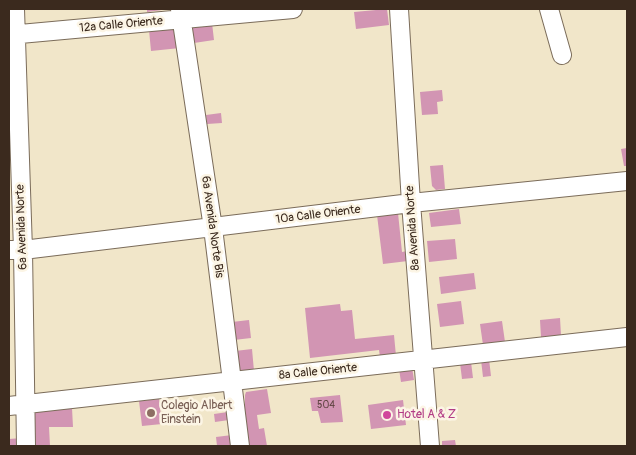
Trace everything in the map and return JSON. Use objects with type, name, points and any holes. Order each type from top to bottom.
[{"type":"street","name":"6a Avenida Norte","points":[[15,9],[12,35],[17,405],[26,446]]},
{"type":"street","name":"12a Calle Oriente","points":[[12,35],[181,14],[292,9]]},
{"type":"street","name":"8a Avenida Norte","points":[[399,9],[411,203],[430,446]]},
{"type":"street","points":[[549,9],[562,56]]},
{"type":"street","name":"6a Avenida Norte Bis","points":[[181,14],[213,228],[240,446]]},
{"type":"street","name":"10a Calle Oriente","points":[[16,250],[411,203],[627,181]]},
{"type":"street","name":"8a Calle Oriente","points":[[17,405],[627,337]]},
{"type":"building","points":[[147,9],[162,9],[162,10],[147,12]]},
{"type":"building","points":[[387,9],[389,25],[356,29],[354,12]]},
{"type":"building","points":[[212,23],[214,40],[194,43],[192,30],[194,26]]},
{"type":"building","points":[[174,27],[177,31],[180,48],[151,51],[149,30]]},
{"type":"building","points":[[442,90],[443,101],[437,102],[438,114],[422,115],[420,92]]},
{"type":"building","points":[[221,113],[222,123],[207,124],[206,115]]},
{"type":"building","points":[[627,148],[627,166],[624,166],[621,149]]},
{"type":"building","points":[[443,165],[445,189],[436,190],[432,186],[430,166]]},
{"type":"building","points":[[459,209],[461,224],[431,227],[429,213]]},
{"type":"building","points":[[398,213],[402,252],[407,251],[408,261],[383,264],[377,215]]},
{"type":"building","points":[[455,239],[457,259],[429,262],[427,241]]},
{"type":"building","points":[[474,273],[476,289],[441,294],[439,277]]},
{"type":"building","points":[[461,301],[464,324],[440,327],[437,304]]},
{"type":"building","points":[[340,304],[341,311],[352,310],[355,339],[394,335],[396,356],[380,357],[379,350],[310,358],[305,308]]},
{"type":"building","points":[[560,318],[561,335],[541,337],[540,320]]},
{"type":"building","points":[[249,320],[251,338],[234,340],[232,322]]},
{"type":"building","points":[[502,321],[505,342],[483,345],[480,324]]},
{"type":"building","points":[[252,349],[254,371],[243,373],[237,368],[235,351]]},
{"type":"building","points":[[489,359],[491,376],[483,377],[481,360]]},
{"type":"building","points":[[471,362],[473,378],[462,379],[460,363]]},
{"type":"building","points":[[412,367],[414,380],[401,382],[399,369]]},
{"type":"building","points":[[267,389],[271,413],[257,415],[259,429],[264,428],[267,446],[248,446],[242,404],[245,404],[246,392]]},
{"type":"building","points":[[340,395],[343,422],[321,423],[318,411],[312,411],[310,398]]},
{"type":"building","name":"Colegio Albert Einstein","points":[[159,399],[162,424],[142,426],[139,401]]},
{"type":"building","name":"Hotel A & Z","points":[[403,400],[406,425],[371,429],[368,405]]},
{"type":"building","points":[[72,408],[73,427],[49,427],[50,446],[32,446],[32,410]]},
{"type":"building","points":[[228,412],[229,420],[215,422],[214,414]]},
{"type":"building","points":[[232,435],[234,446],[217,446],[216,437]]},
{"type":"building","points":[[22,438],[23,446],[9,446],[9,439]]},
{"type":"building","points":[[455,440],[456,446],[442,446],[442,441]]},
{"type":"place","name":"Colegio Albert Einstein","points":[[151,413]]},
{"type":"place","name":"Hotel A & Z","points":[[387,415]]}]
